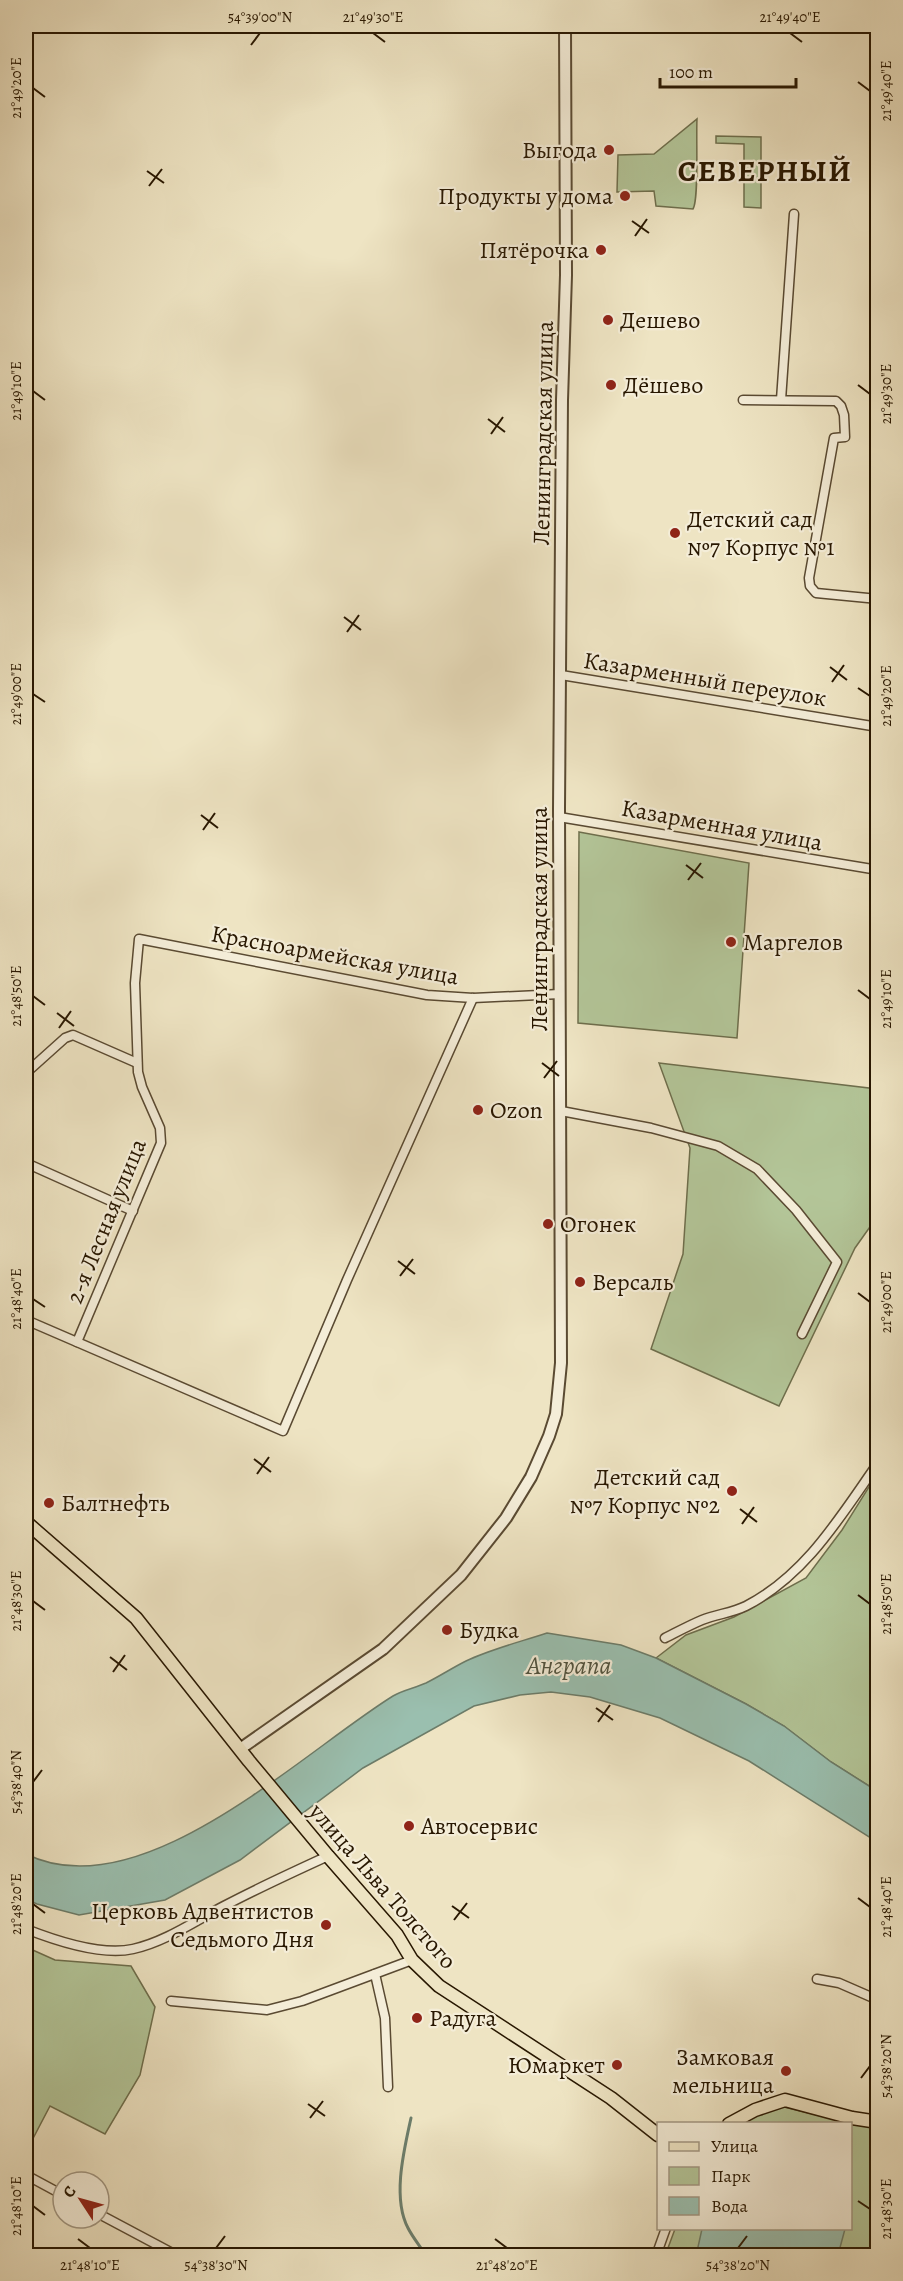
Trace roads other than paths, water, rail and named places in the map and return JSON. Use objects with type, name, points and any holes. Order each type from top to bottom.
[{"type":"main road","name":"улица Льва Толстого","points":[[26,1522],[136,1618],[311,1836],[397,1935],[412,1960],[439,1986],[611,2098],[657,2134]]},
{"type":"main road","points":[[733,2122],[755,2110],[785,2100],[878,2122]]},
{"type":"street","name":"Ленинградская улица","points":[[240,1749],[383,1649],[461,1575],[506,1518],[531,1477],[556,1414],[561,1363],[559,817],[562,400],[566,275],[565,26]]},
{"type":"street","points":[[780,400],[794,214]]},
{"type":"street","points":[[743,400],[836,401],[842,406],[845,437],[834,438],[809,578],[810,586],[816,593],[878,599]]},
{"type":"street","name":"Казарменный переулок","points":[[561,675],[878,726]]},
{"type":"street","name":"Казарменная улица","points":[[559,817],[878,870]]},
{"type":"street","name":"Красноармейская улица","points":[[139,939],[427,995],[473,998],[560,994]]},
{"type":"street","name":"2-я Лесная улица","points":[[77,1342],[159,1150],[162,1137],[157,1120],[141,1088],[137,1063],[135,983],[139,939]]},
{"type":"street","points":[[26,1320],[283,1431],[473,998]]},
{"type":"street","points":[[26,1073],[65,1038],[73,1035],[137,1063]]},
{"type":"street","points":[[561,1111],[651,1128],[718,1146],[757,1169],[796,1210],[837,1262],[802,1334]]},
{"type":"street","points":[[26,1163],[133,1211]]},
{"type":"street","points":[[665,1638],[704,1619],[727,1614],[746,1606],[791,1576],[811,1556],[878,1463]]},
{"type":"street","points":[[26,1929],[53,1940],[91,1948],[131,1950],[181,1929],[227,1904],[328,1856]]},
{"type":"street","points":[[171,2001],[267,2010],[302,2001],[412,1960]]},
{"type":"street","points":[[375,1974],[385,2018],[388,2086]]},
{"type":"street","points":[[817,1978],[839,1983],[878,2000]]},
{"type":"street","points":[[26,2175],[51,2189]]},
{"type":"street","points":[[111,2220],[178,2256]]},
{"type":"street","points":[[656,2256],[666,2230]]},
{"type":"water","name":"Анграпа","points":[[547,1633],[621,1645],[656,1658],[784,1726],[831,1762],[877,1791],[877,1842],[749,1761],[660,1718],[590,1697],[551,1692],[520,1695],[474,1706],[363,1768],[240,1860],[165,1900],[79,1915],[26,1899],[26,1854],[71,1866],[118,1861],[168,1844],[218,1818],[267,1786],[393,1696],[426,1683],[495,1649]]},
{"type":"water","points":[[702,2230],[845,2230],[838,2255],[700,2255],[698,2247]]},
{"type":"waterway","points":[[411,2118],[401,2174],[401,2203],[408,2228],[426,2256]]},
{"type":"place","name":"Выгода","points":[[609,150]]},
{"type":"place","name":"Продукты у дома","points":[[625,196]]},
{"type":"place","name":"Пятёрочка","points":[[601,250]]},
{"type":"place","name":"Дешево","points":[[608,320]]},
{"type":"place","name":"Дёшево","points":[[611,385]]},
{"type":"place","name":"Детский сад №7 Корпус №1","points":[[675,533]]},
{"type":"place","name":"Маргелов","points":[[731,942]]},
{"type":"place","name":"Ozon","points":[[478,1110]]},
{"type":"place","name":"Огонек","points":[[548,1224]]},
{"type":"place","name":"Версаль","points":[[580,1282]]},
{"type":"place","name":"Детский сад №7 Корпус №2","points":[[732,1491]]},
{"type":"place","name":"Балтнефть","points":[[49,1503]]},
{"type":"place","name":"Будка","points":[[447,1630]]},
{"type":"place","name":"Автосервис","points":[[409,1826]]},
{"type":"place","name":"Церковь Адвентистов Седьмого Дня","points":[[326,1925]]},
{"type":"place","name":"Радуга","points":[[417,2018]]},
{"type":"place","name":"Юмаркет","points":[[617,2065]]},
{"type":"place","name":"Замковая мельница","points":[[786,2071]]},
{"type":"district","name":"СЕВЕРНЫЙ","points":[[765,171]]}]
